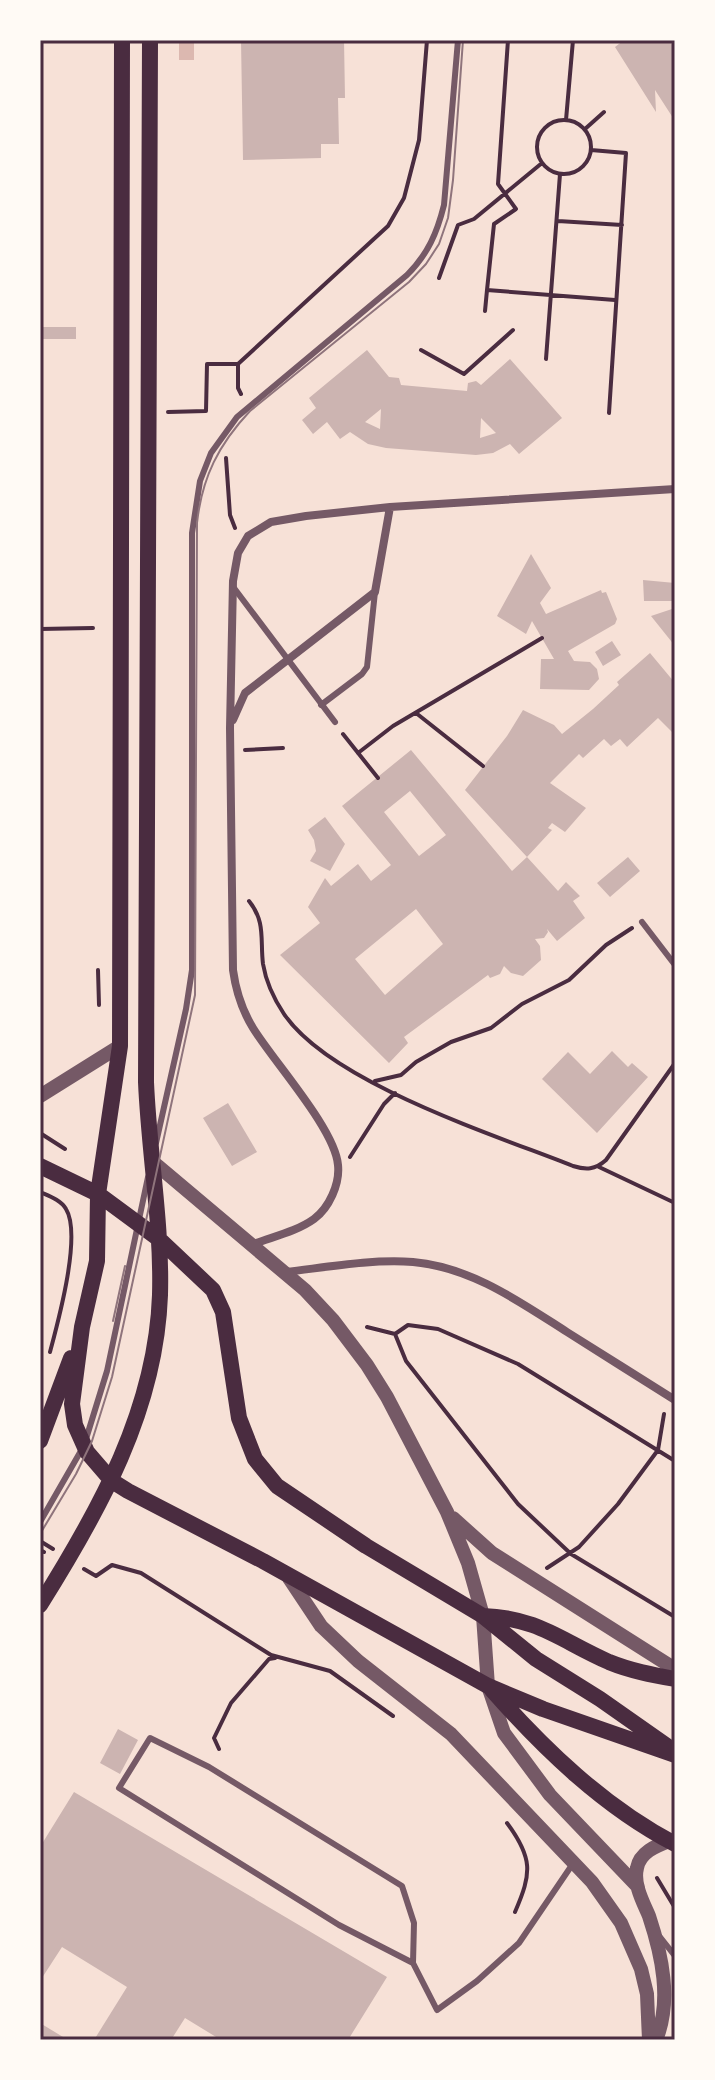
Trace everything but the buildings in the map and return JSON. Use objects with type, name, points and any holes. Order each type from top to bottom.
[{"type":"main road","points":[[122,40],[120,1046],[98,1194],[97,1261],[82,1327],[72,1404],[75,1425],[83,1446],[112,1481],[289,1578],[488,1686],[543,1709],[675,1753]]},
{"type":"main road","points":[[40,1605],[112,1481],[131,1434],[156,1329],[160,1296],[159,1239],[146,1104],[145,1045],[150,40]]},
{"type":"main road","points":[[40,1166],[98,1194],[159,1239],[207,1282],[220,1301],[236,1408],[244,1434],[261,1469],[277,1486],[483,1616],[536,1659],[591,1693],[675,1753]]},
{"type":"main road","points":[[40,1441],[82,1327]]},
{"type":"main road","points":[[483,1616],[529,1622],[610,1662],[675,1679]]},
{"type":"main road","points":[[488,1686],[589,1786],[672,1842]]},
{"type":"street","points":[[251,1245],[317,1217],[332,1197],[338,1165],[329,1137],[255,1031],[241,1003],[233,970],[230,728],[234,568],[242,545],[257,529],[278,520],[390,507],[675,489]]},
{"type":"street","points":[[230,728],[245,693],[375,592],[390,507]]},
{"type":"street","points":[[40,1096],[120,1046]]},
{"type":"street","points":[[152,1161],[286,1272],[325,1310],[361,1356],[387,1397],[447,1512],[468,1563],[483,1616],[488,1686],[500,1724],[550,1795],[638,1887]]},
{"type":"street","points":[[286,1272],[373,1262],[415,1262],[454,1271],[484,1282],[527,1306],[675,1400]]},
{"type":"street","points":[[447,1512],[492,1553],[675,1669]]},
{"type":"street","points":[[289,1578],[321,1626],[358,1661],[451,1734],[574,1862],[621,1923],[635,1953],[647,1994],[649,2040]]},
{"type":"street","points":[[656,2040],[664,2006],[663,1976],[636,1870],[642,1857],[652,1848],[672,1842]]},
{"type":"lane","points":[[40,1522],[83,1446],[107,1371],[192,970],[193,519],[200,481],[211,453],[248,406],[407,275],[431,245],[444,205],[458,40]]},
{"type":"lane","points":[[233,587],[335,722]]},
{"type":"lane","points":[[321,705],[367,667],[375,592]]},
{"type":"lane","points":[[642,922],[675,965]]},
{"type":"lane","points":[[413,1963],[339,1925],[119,1788],[150,1738],[209,1767],[402,1886],[414,1923],[413,1963],[437,2010],[477,1981],[519,1943],[574,1862]]},
{"type":"lane","points":[[653,1928],[675,1956]]},
{"type":"path","points":[[166,412],[206,411],[207,364],[238,364],[388,226],[404,198],[419,140],[427,40]]},
{"type":"path","points":[[485,311],[494,224],[516,209],[498,184],[508,40]]},
{"type":"path","points":[[566,120],[573,40]]},
{"type":"path","points":[[584,130],[604,112]]},
{"type":"path","points":[[566,120],[584,130],[591,150],[584,165],[577,171],[560,174],[542,163],[538,155],[538,138],[549,124],[566,120]]},
{"type":"path","points":[[591,150],[626,153],[609,413]]},
{"type":"path","points":[[439,278],[458,225],[474,219],[542,163]]},
{"type":"path","points":[[546,359],[560,174]]},
{"type":"path","points":[[558,221],[622,225]]},
{"type":"path","points":[[487,290],[615,300]]},
{"type":"path","points":[[421,350],[464,374],[513,330]]},
{"type":"path","points":[[238,364],[238,388],[248,406]]},
{"type":"path","points":[[227,448],[230,515],[242,545]]},
{"type":"path","points":[[40,629],[93,628]]},
{"type":"path","points":[[358,753],[393,726],[542,638]]},
{"type":"path","points":[[416,713],[483,766]]},
{"type":"path","points":[[344,735],[378,778]]},
{"type":"path","points":[[250,750],[283,748]]},
{"type":"path","points":[[232,881],[252,905],[261,922],[266,976],[286,1017],[320,1050],[395,1093],[573,1166],[599,1167],[675,1203]]},
{"type":"path","points":[[373,1082],[401,1075],[416,1062],[451,1042],[491,1028],[522,1004],[569,980],[606,945],[642,922]]},
{"type":"path","points":[[599,1167],[675,1063]]},
{"type":"path","points":[[351,1156],[384,1104],[395,1093]]},
{"type":"path","points":[[40,1133],[65,1149]]},
{"type":"path","points":[[56,1154],[57,1143]]},
{"type":"path","points":[[40,1192],[65,1207],[71,1233],[66,1289],[49,1358]]},
{"type":"path","points":[[367,1327],[395,1334],[408,1325],[438,1329],[503,1357],[548,1380],[675,1461]]},
{"type":"path","points":[[395,1334],[406,1361],[518,1504],[571,1554],[675,1617]]},
{"type":"path","points":[[542,1572],[571,1554],[618,1504],[658,1450],[664,1414]]},
{"type":"path","points":[[96,1576],[112,1565],[141,1573],[277,1657],[330,1671],[394,1716]]},
{"type":"path","points":[[219,1749],[214,1738],[231,1703],[269,1659],[277,1657]]},
{"type":"path","points":[[504,1818],[518,1838],[528,1863],[525,1889],[515,1912]]},
{"type":"path","points":[[657,1878],[675,1908]]},
{"type":"shaded area","points":[[179,40],[194,40],[194,60],[179,60]]},
{"type":"tram line","points":[[40,1534],[92,1441],[112,1377],[195,995],[197,523],[203,491],[221,449],[250,411],[409,282],[439,244],[448,218],[453,180],[463,40]]},
{"type":"tram line","points":[[113,1321],[125,1266]]}]
